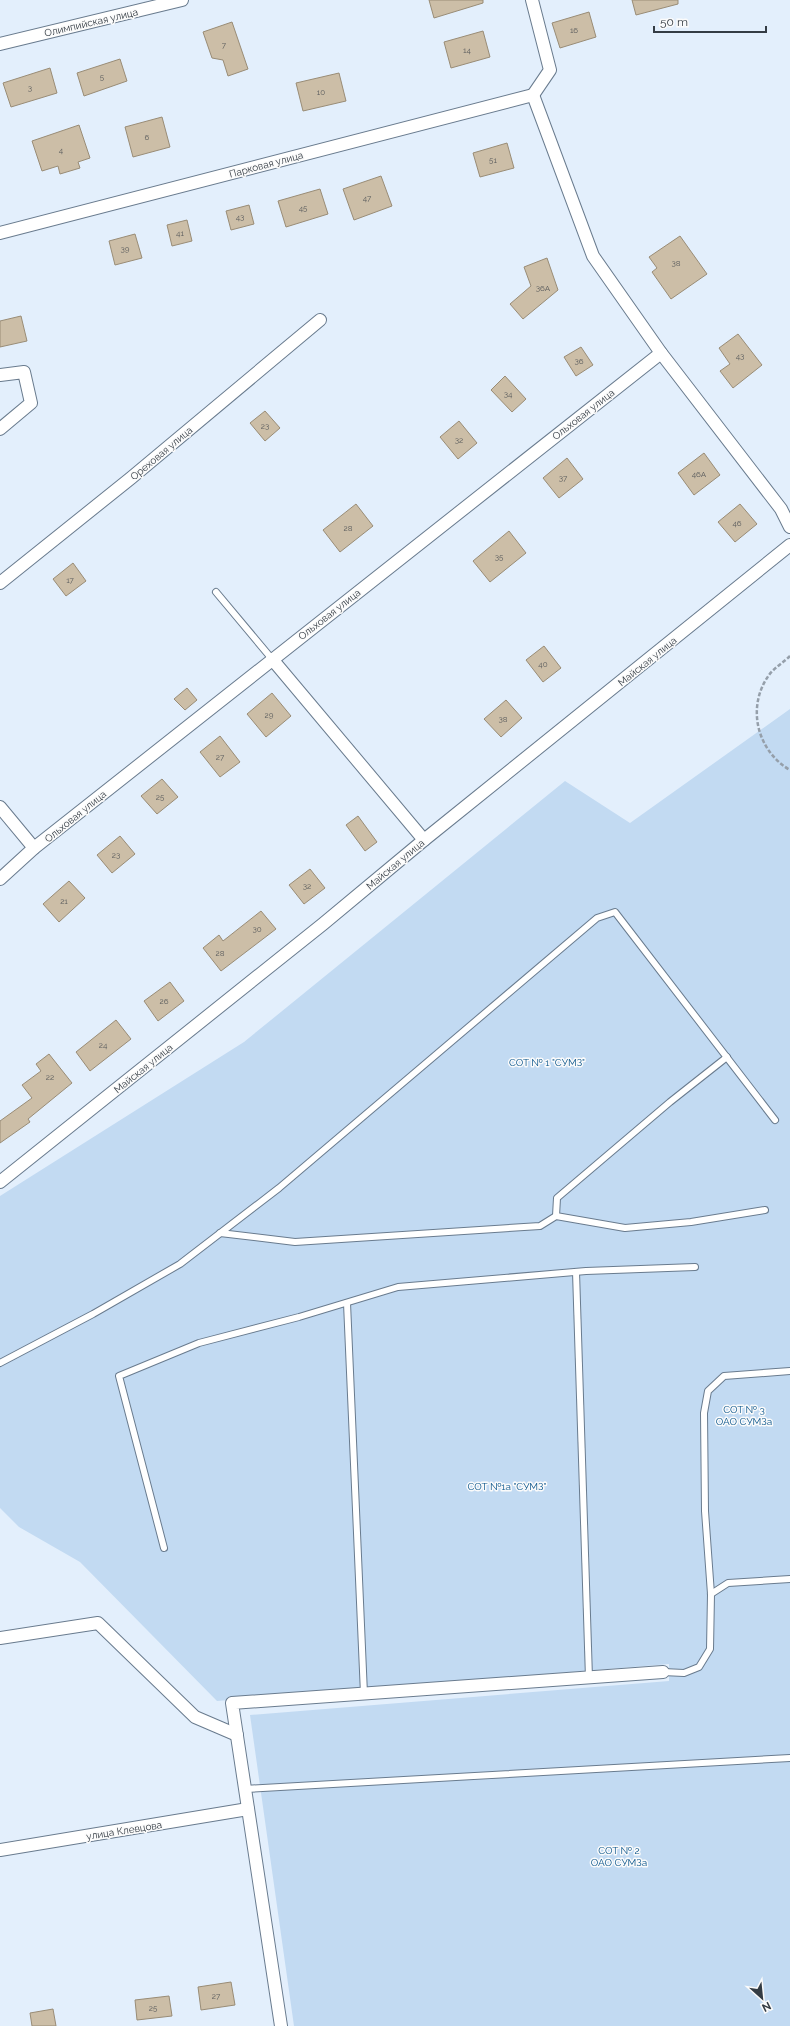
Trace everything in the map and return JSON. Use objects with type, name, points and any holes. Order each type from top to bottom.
[{"type":"street","name":"Олимпийская улица","points":[[0,44],[182,0]]},
{"type":"street","points":[[532,0],[550,70],[533,95],[593,256],[660,353],[781,509],[790,527]]},
{"type":"street","name":"Парковая улица","points":[[0,233],[533,95]]},
{"type":"street","name":"Ореховая улица","points":[[0,583],[131,478],[320,320]]},
{"type":"street","name":"Ольховая улица","points":[[0,879],[34,848],[660,353]]},
{"type":"street","points":[[0,375],[24,372],[31,402],[0,429]]},
{"type":"street","name":"Майская улица","points":[[0,1182],[323,924],[424,840],[790,545]]},
{"type":"street","points":[[272,659],[424,840]]},
{"type":"street","points":[[0,807],[34,848]]},
{"type":"street","points":[[0,1638],[98,1623],[194,1717],[237,1735]]},
{"type":"street","points":[[281,2026],[232,1703],[663,1672]]},
{"type":"street","name":"улица Клевцова","points":[[0,1850],[248,1809]]},
{"type":"lane","points":[[216,592],[272,659]]},
{"type":"lane","points":[[0,1363],[93,1314],[180,1264],[279,1188],[597,918],[615,912],[775,1120]]},
{"type":"lane","points":[[556,1216],[557,1198],[670,1102],[727,1057]]},
{"type":"lane","points":[[220,1233],[296,1242],[540,1226],[556,1216],[624,1228],[691,1222],[765,1210]]},
{"type":"lane","points":[[164,1548],[119,1376],[199,1343],[347,1303],[398,1287],[576,1272],[695,1267]]},
{"type":"lane","points":[[576,1272],[588,1678]]},
{"type":"lane","points":[[347,1303],[364,1694]]},
{"type":"lane","points":[[663,1672],[684,1673],[699,1667],[710,1649],[711,1594],[705,1496],[704,1413],[708,1391],[724,1376],[790,1371]]},
{"type":"lane","points":[[711,1594],[728,1583],[790,1579]]},
{"type":"lane","points":[[245,1789],[790,1758]]},
{"type":"path","points":[[790,656],[769,675],[757,699],[757,723],[765,746],[780,765],[790,770]]},
{"type":"green space","points":[[790,709],[790,2026],[294,2026],[250,1715],[669,1681],[669,1664],[217,1701],[80,1562],[19,1527],[0,1508],[0,1196],[244,1042],[565,781],[630,823]]},
{"type":"building","points":[[429,0],[483,0],[483,3],[434,18]]},
{"type":"building","points":[[632,0],[678,0],[678,4],[636,15]]},
{"type":"building","points":[[589,12],[596,37],[560,48],[552,23]]},
{"type":"building","points":[[232,22],[248,69],[228,76],[223,60],[212,58],[203,32]]},
{"type":"building","points":[[483,31],[490,57],[451,68],[444,42]]},
{"type":"building","points":[[120,59],[127,81],[84,96],[77,73]]},
{"type":"building","points":[[50,68],[57,93],[11,107],[3,83]]},
{"type":"building","points":[[339,73],[346,101],[303,111],[296,83]]},
{"type":"building","points":[[162,117],[170,147],[133,157],[125,127]]},
{"type":"building","points":[[79,125],[90,158],[78,162],[80,168],[60,174],[58,166],[42,171],[32,141]]},
{"type":"building","points":[[507,143],[514,168],[480,177],[473,153]]},
{"type":"building","points":[[381,176],[392,206],[354,220],[343,189]]},
{"type":"building","points":[[320,189],[328,214],[286,227],[278,201]]},
{"type":"building","points":[[249,205],[254,224],[231,230],[226,211]]},
{"type":"building","points":[[187,220],[192,241],[172,246],[167,225]]},
{"type":"building","points":[[135,234],[142,258],[115,265],[109,241]]},
{"type":"building","points":[[680,236],[707,274],[671,299],[652,272],[657,268],[649,257]]},
{"type":"building","points":[[547,258],[558,290],[523,319],[510,304],[531,286],[524,267]]},
{"type":"building","points":[[21,316],[27,341],[0,347],[0,321]]},
{"type":"building","points":[[738,334],[762,365],[733,388],[720,371],[730,364],[719,348]]},
{"type":"building","points":[[581,347],[593,365],[576,376],[564,357]]},
{"type":"building","points":[[505,376],[526,399],[512,412],[491,390]]},
{"type":"building","points":[[265,411],[280,428],[265,441],[250,423]]},
{"type":"building","points":[[459,421],[477,443],[458,459],[440,437]]},
{"type":"building","points":[[704,453],[720,475],[694,495],[678,473]]},
{"type":"building","points":[[567,458],[583,479],[559,498],[543,478]]},
{"type":"building","points":[[356,504],[373,526],[340,552],[323,530]]},
{"type":"building","points":[[740,504],[757,524],[735,542],[718,522]]},
{"type":"building","points":[[509,531],[526,553],[490,582],[473,561]]},
{"type":"building","points":[[73,563],[86,581],[66,596],[53,579]]},
{"type":"building","points":[[544,646],[561,668],[543,682],[526,660]]},
{"type":"building","points":[[187,688],[197,700],[185,710],[174,699]]},
{"type":"building","points":[[272,693],[291,716],[266,737],[247,714]]},
{"type":"building","points":[[506,700],[522,718],[501,737],[484,719]]},
{"type":"building","points":[[220,736],[240,762],[220,777],[200,752]]},
{"type":"building","points":[[162,779],[178,797],[157,814],[141,796]]},
{"type":"building","points":[[358,816],[377,842],[365,851],[346,825]]},
{"type":"building","points":[[120,836],[135,854],[112,873],[97,855]]},
{"type":"building","points":[[310,869],[325,888],[304,904],[289,885]]},
{"type":"building","points":[[69,881],[85,898],[59,922],[43,904]]},
{"type":"building","points":[[261,911],[276,929],[221,971],[203,948],[219,935],[223,941]]},
{"type":"building","points":[[170,982],[184,1001],[158,1021],[144,1001]]},
{"type":"building","points":[[116,1020],[131,1039],[90,1071],[76,1052]]},
{"type":"building","points":[[49,1054],[72,1083],[28,1119],[30,1122],[0,1143],[0,1121],[32,1098],[22,1085],[41,1071],[36,1064]]},
{"type":"building","points":[[231,1982],[235,2005],[201,2010],[198,1987]]},
{"type":"building","points":[[169,1996],[172,2016],[137,2020],[135,2000]]},
{"type":"building","points":[[53,2009],[56,2026],[32,2026],[30,2013]]},
{"type":"park label","name":"СОТ № 1 \"СУМЗ\"","points":[[547,1062]]},
{"type":"park label","name":"СОТ № 3 ОАО СУМЗа","points":[[744,1414]]},
{"type":"park label","name":"СОТ №1а \"СУМЗ\"","points":[[507,1486]]},
{"type":"park label","name":"СОТ № 2 ОАО СУМЗа","points":[[619,1856]]}]
